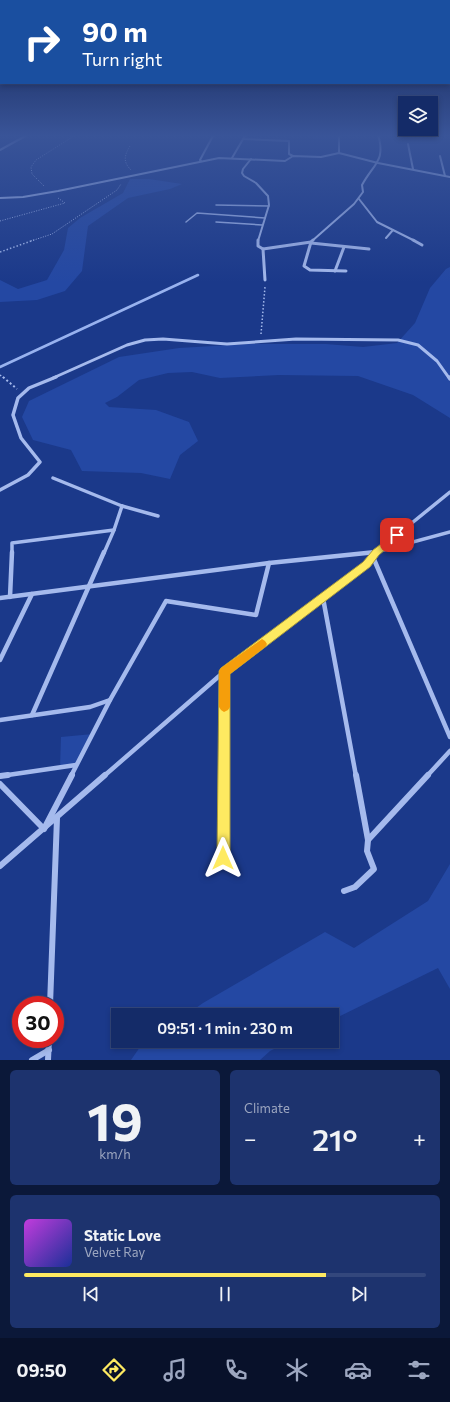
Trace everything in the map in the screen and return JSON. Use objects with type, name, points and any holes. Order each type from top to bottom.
[{"type":"street","points":[[0,198],[23,197],[50,193],[94,183]]},
{"type":"street","points":[[256,183],[268,196],[269,206],[257,243],[258,246],[263,249],[311,242],[369,250]]},
{"type":"street","points":[[346,271],[310,270],[304,266],[311,242],[359,199],[363,192],[363,183]]},
{"type":"street","points":[[359,199],[377,222],[422,245]]},
{"type":"street","points":[[386,238],[393,230]]},
{"type":"street","points":[[335,271],[344,247]]},
{"type":"street","points":[[263,249],[265,280]]},
{"type":"street","points":[[0,490],[31,473],[37,468],[40,462],[21,438],[13,414],[18,398],[29,388],[76,369],[127,345],[145,340],[163,339],[227,344],[296,338],[375,339],[409,342],[418,345],[438,361],[450,379]]},
{"type":"street","points":[[53,478],[122,506],[158,516]]},
{"type":"street","points":[[0,866],[225,671],[367,565],[374,554],[450,492]]},
{"type":"street","points":[[32,715],[114,530],[122,506]]},
{"type":"street","points":[[10,597],[12,543],[114,530]]},
{"type":"street","points":[[0,598],[269,563],[374,554],[450,532]]},
{"type":"street","points":[[374,554],[450,737]]},
{"type":"street","points":[[44,829],[110,700],[166,601],[256,614],[269,563]]},
{"type":"street","points":[[0,660],[32,594]]},
{"type":"street","points":[[323,598],[368,840],[367,851],[374,869],[355,886],[344,891]]},
{"type":"street","points":[[223,858],[225,671]]},
{"type":"street","points":[[0,720],[90,707],[110,700]]},
{"type":"street","points":[[368,840],[450,751]]},
{"type":"street","points":[[0,776],[76,765]]},
{"type":"street","points":[[0,784],[44,829]]},
{"type":"street","points":[[50,996],[57,818]]},
{"type":"street","points":[[32,1060],[49,1050]]},
{"type":"street","points":[[48,1060],[49,1050]]},
{"type":"lane","points":[[216,205],[269,206]]},
{"type":"lane","points":[[186,222],[197,213],[265,218]]},
{"type":"lane","points":[[216,222],[262,225]]},
{"type":"path","points":[[0,221],[65,203],[50,193],[41,183]]},
{"type":"path","points":[[0,252],[52,234],[117,190],[122,183]]},
{"type":"path","points":[[260,342],[265,280]]},
{"type":"path","points":[[0,375],[23,393]]},
{"type":"shaded area","points":[[128,183],[182,184],[170,189],[128,198],[88,226],[82,271],[65,291],[37,300],[0,302],[0,280],[18,289],[47,280],[64,250],[68,228],[80,218],[123,193]]},
{"type":"shaded area","points":[[450,267],[450,418],[413,395],[358,376],[279,375],[220,378],[192,372],[168,373],[139,380],[117,397],[105,403],[109,407],[156,410],[189,422],[198,441],[180,455],[170,479],[141,473],[82,471],[71,450],[33,440],[22,417],[29,401],[119,357],[179,348],[248,344],[326,344],[363,347],[397,343],[415,323],[430,288],[446,269]]},
{"type":"shaded area","points":[[93,734],[76,765],[60,768],[61,737]]},
{"type":"shaded area","points":[[450,864],[450,989],[438,968],[339,1017],[339,1008],[196,1008],[325,932],[354,948],[428,901]]},
{"type":"shaded area","points":[[139,1048],[276,1048],[260,1060],[131,1060]]},
{"type":"waterway","points":[[0,367],[198,275]]},
{"type":"slow traffic","points":[[224,707],[225,671],[262,644]]},
{"type":"route","points":[[223,858],[225,671],[367,565],[376,552],[397,535]]}]
